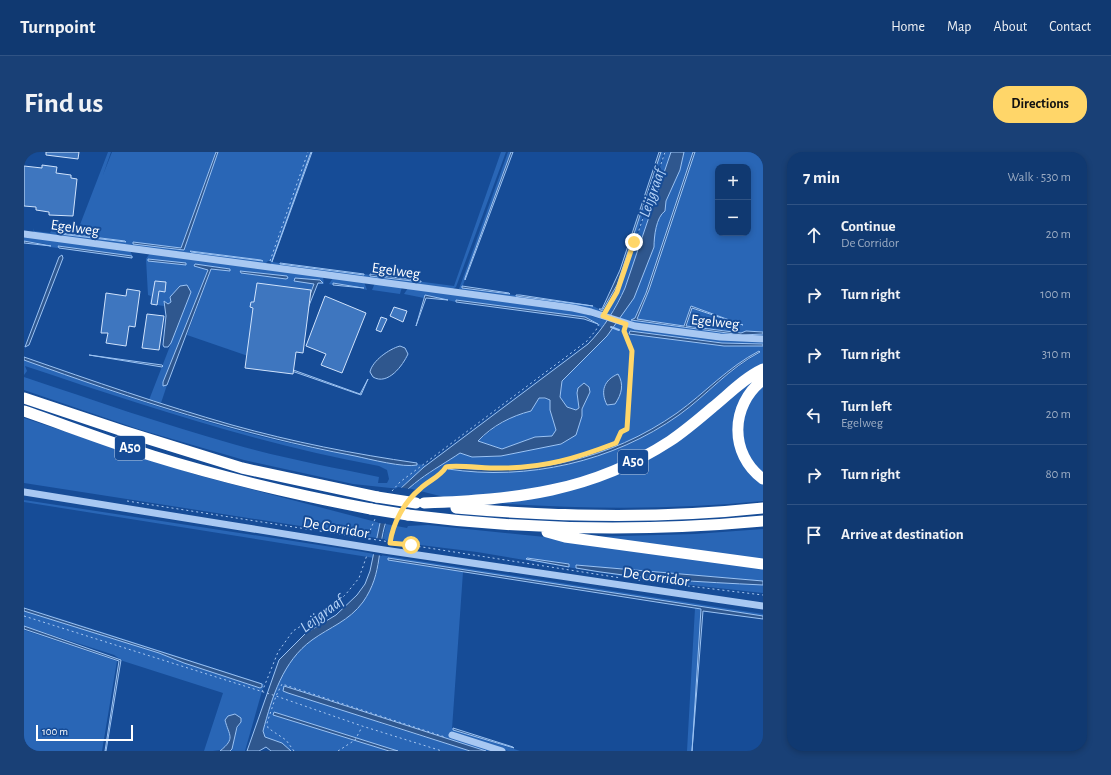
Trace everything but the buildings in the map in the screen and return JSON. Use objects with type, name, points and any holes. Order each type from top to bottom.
[{"type":"highway","name":"A50","points":[[418,500],[498,500],[523,497],[562,489],[595,479],[637,460],[669,441],[695,422],[743,381],[763,369]]},
{"type":"highway","points":[[763,380],[755,387],[743,403],[737,429],[743,455],[750,466],[763,479]]},
{"type":"highway","name":"A50","points":[[24,398],[123,432],[242,468],[377,497],[418,500],[518,513],[622,516],[720,512],[763,508]]},
{"type":"highway","name":"A50","points":[[24,411],[152,456],[237,480],[305,497],[408,515],[529,527],[636,529],[699,527],[763,521]]},
{"type":"highway","name":"A50","points":[[529,527],[566,538],[763,564]]},
{"type":"street","name":"Egelweg","points":[[24,234],[573,308],[623,323],[720,337],[763,339]]},
{"type":"street","name":"De Corridor","points":[[24,492],[373,544],[763,606]]},
{"type":"street","points":[[452,735],[502,751]]},
{"type":"path","points":[[267,267],[308,152]]},
{"type":"path","points":[[605,317],[619,286],[665,152]]},
{"type":"path","points":[[418,500],[449,466],[500,468],[544,466],[570,460],[616,443],[621,432],[627,429],[632,351],[624,331],[623,323]]},
{"type":"path","name":"De Corridor","points":[[126,501],[295,526],[384,546],[390,543],[626,578]]},
{"type":"path","points":[[390,543],[393,527],[396,521]]},
{"type":"path","name":"De Corridor","points":[[632,579],[763,595]]},
{"type":"path","points":[[24,616],[265,692],[362,726],[442,751]]},
{"type":"path","points":[[294,751],[286,740],[268,728],[267,724],[276,696],[282,684],[444,737],[452,735]]},
{"type":"path","points":[[338,751],[355,740],[362,726]]},
{"type":"shaded area","points":[[108,152],[111,152],[103,175],[112,152],[216,152],[181,248],[133,242],[183,250],[218,152],[311,152],[272,262],[454,286],[501,152],[506,152],[456,287],[451,290],[272,266],[270,261],[264,265],[34,234],[33,228],[34,231],[50,233],[51,231],[76,235]]},
{"type":"shaded area","points":[[216,152],[218,152],[184,250],[133,244],[133,242],[181,248]]},
{"type":"shaded area","points":[[312,152],[272,262],[272,261]]},
{"type":"shaded area","points":[[508,152],[511,152],[462,288],[593,306],[603,311],[617,285],[661,152],[664,152],[622,278],[611,302],[603,313],[459,289]]},
{"type":"shaded area","points":[[511,152],[513,152],[465,280],[465,278]]},
{"type":"shaded area","points":[[659,152],[661,152],[617,285],[602,311],[599,309],[602,309],[620,270]]},
{"type":"shaded area","points":[[665,152],[671,152],[625,288],[610,316],[606,312],[615,299],[623,279]]},
{"type":"shaded area","points":[[671,152],[684,152],[680,170],[666,201],[665,211],[659,218],[655,233],[654,247],[634,298],[607,336],[562,381],[560,397],[567,407],[576,410],[579,408],[577,393],[578,388],[584,383],[589,387],[590,392],[582,409],[582,416],[576,435],[561,444],[501,456],[472,457],[460,453],[410,487],[394,505],[388,516],[384,527],[377,570],[370,591],[363,602],[352,614],[312,640],[302,649],[293,658],[280,681],[270,705],[263,731],[265,737],[282,743],[291,751],[271,751],[266,747],[259,751],[247,751],[279,660],[306,633],[336,615],[357,595],[365,584],[370,571],[380,523],[400,489],[424,467],[588,344],[609,318],[625,288]],"holes":[[[539,398],[550,400],[550,410],[556,430],[552,436],[535,437],[502,449],[478,441],[502,422],[531,411]]]},
{"type":"shaded area","points":[[684,152],[693,152],[646,293],[635,319],[632,320],[742,335],[763,334],[763,337],[718,334],[632,323],[619,319],[654,248],[655,233],[659,218],[665,211],[666,201],[680,170]]},
{"type":"shaded area","points":[[693,152],[695,152],[649,290],[637,319],[684,326],[691,306],[743,325],[692,308],[686,326],[741,333],[746,331],[763,332],[763,334],[742,335],[631,320],[635,318],[646,293]]},
{"type":"shaded area","points":[[695,152],[763,152],[763,332],[746,331],[741,333],[686,326],[692,308],[742,325],[691,306],[684,326],[637,319],[649,290]]},
{"type":"shaded area","points":[[60,234],[125,241],[126,242]]},
{"type":"shaded area","points":[[24,236],[130,250],[133,258],[50,247],[46,244],[24,241]]},
{"type":"shaded area","points":[[24,241],[51,246],[24,243]]},
{"type":"shaded area","points":[[58,246],[132,256],[132,258],[59,248]]},
{"type":"shaded area","points":[[190,251],[261,260],[263,261],[191,252]]},
{"type":"shaded area","points":[[150,253],[323,277],[324,284],[318,284],[320,280],[294,281],[314,283],[283,368],[187,335],[211,269],[230,271],[230,269],[195,264],[194,266],[208,270],[163,382],[163,384],[167,385],[161,403],[149,400],[191,292],[190,289],[170,297],[171,302],[167,304],[164,301],[164,306],[150,304],[151,296],[148,295],[146,259]],"holes":[[[239,271],[288,277],[286,279],[241,273]]]},
{"type":"shaded area","points":[[62,255],[63,258],[29,345],[25,347],[59,257]]},
{"type":"shaded area","points":[[148,259],[186,263],[186,265],[148,261]]},
{"type":"shaded area","points":[[195,264],[230,269],[230,271],[211,269],[167,385],[163,386],[163,382],[208,270],[194,266]]},
{"type":"shaded area","points":[[280,264],[364,274],[364,275]]},
{"type":"shaded area","points":[[240,271],[287,276],[288,278],[286,279],[241,273]]},
{"type":"shaded area","points":[[370,274],[421,281],[421,282],[370,276]]},
{"type":"shaded area","points":[[295,278],[320,280],[323,283],[318,283],[287,361],[285,361],[314,284],[294,281]]},
{"type":"shaded area","points":[[333,278],[364,282],[367,290],[334,283],[333,285],[329,284]]},
{"type":"shaded area","points":[[333,283],[362,288],[333,285]]},
{"type":"shaded area","points":[[375,283],[402,287],[400,294],[372,290]]},
{"type":"shaded area","points":[[187,285],[191,292],[171,343],[168,347],[164,347],[166,316],[164,301],[168,304],[171,302],[170,297],[180,286]]},
{"type":"shaded area","points":[[462,286],[509,293],[510,294],[462,288]]},
{"type":"shaded area","points":[[408,288],[572,310],[607,321],[602,328],[597,325],[597,323],[585,317],[457,300],[456,302],[425,295],[424,298],[404,294]]},
{"type":"shaded area","points":[[425,295],[448,300],[426,298],[416,326]]},
{"type":"shaded area","points":[[520,295],[593,306],[516,296]]},
{"type":"shaded area","points":[[456,300],[585,317],[598,324],[584,319],[456,302]]},
{"type":"shaded area","points":[[616,323],[763,341],[763,344],[722,343],[630,331],[629,333],[724,346],[763,346],[763,366],[684,428],[630,461],[562,487],[448,498],[408,488],[460,452],[472,456],[498,456],[549,445],[561,444],[582,416],[582,409],[590,392],[589,387],[577,393],[579,408],[576,410],[567,407],[560,397],[562,381],[607,336]],"holes":[[[759,351],[760,353],[728,374],[679,415],[626,445],[598,456],[538,470],[478,472],[448,469],[449,467],[479,469],[539,467],[597,453],[624,443],[677,413],[727,372],[748,357]]]},
{"type":"shaded area","points":[[630,331],[722,343],[763,344],[763,346],[724,346],[629,334]]},
{"type":"shaded area","points":[[400,346],[405,348],[408,354],[403,364],[389,377],[379,379],[373,377],[370,372],[377,360],[386,353]]},
{"type":"shaded area","points":[[759,351],[760,352],[738,366],[679,415],[626,445],[598,456],[538,470],[478,472],[448,469],[449,467],[509,469],[539,467],[597,453],[624,443],[677,413],[727,372]]},
{"type":"shaded area","points":[[89,355],[162,365],[163,366],[162,367]]},
{"type":"shaded area","points":[[24,357],[154,401],[232,425],[347,452],[417,463],[417,465],[411,466],[377,461],[271,438],[229,427],[105,388],[24,360]]},
{"type":"shaded area","points":[[24,360],[147,403],[273,439],[315,449],[411,464],[428,465],[400,489],[353,484],[244,460],[138,429],[24,390],[24,377],[154,420],[233,444],[287,458],[379,477],[378,483],[387,483],[389,479],[387,470],[379,466],[289,447],[245,435],[157,409],[25,366],[27,371],[24,375]]},
{"type":"shaded area","points":[[285,367],[360,394],[368,379],[361,395],[283,368]]},
{"type":"shaded area","points":[[761,372],[735,435],[763,481],[763,501],[696,506],[628,508],[494,503],[633,465]]},
{"type":"shaded area","points":[[618,374],[622,385],[621,393],[615,404],[607,405],[604,395],[605,386],[609,379]]},
{"type":"shaded area","points":[[763,382],[763,475],[754,467],[742,445],[745,405]]},
{"type":"shaded area","points":[[539,398],[550,400],[550,410],[556,430],[552,436],[535,437],[502,449],[478,441],[503,423],[523,413],[531,411]]},
{"type":"shaded area","points":[[24,418],[197,475],[380,523],[377,538],[24,483]]},
{"type":"shaded area","points":[[24,500],[358,551],[374,554],[374,558],[24,502]]},
{"type":"shaded area","points":[[386,524],[407,528],[408,526],[428,525],[545,537],[763,566],[763,581],[576,565],[576,568],[599,572],[693,581],[763,585],[763,593],[645,580],[477,552],[388,541],[383,539]],"holes":[[[527,559],[569,564],[569,566]]]},
{"type":"shaded area","points":[[763,529],[763,562],[585,537],[695,534]]},
{"type":"shaded area","points":[[380,555],[763,614],[763,616],[388,558],[388,560],[463,572],[452,729],[520,751],[508,751],[452,733],[498,751],[486,751],[286,686],[383,724],[470,751],[398,751],[274,712],[273,715],[389,751],[291,751],[282,743],[265,737],[263,731],[272,700],[284,670],[301,648],[344,620],[364,600],[373,583],[379,564]]},
{"type":"shaded area","points":[[388,558],[763,616],[763,619],[703,611],[692,751],[701,609],[388,560]]},
{"type":"shaded area","points":[[526,559],[569,564],[569,567]]},
{"type":"shaded area","points":[[576,565],[763,581],[763,585],[693,581],[599,572],[576,568]]},
{"type":"shaded area","points":[[24,607],[264,684],[245,751],[230,751],[237,729],[241,722],[227,725],[230,732],[230,739],[224,748],[221,750],[204,751],[223,693],[123,661],[114,655],[24,626],[24,611],[159,653],[184,663],[260,688],[206,667]]},
{"type":"shaded area","points":[[24,608],[262,684],[262,687],[260,688],[184,663],[159,653],[24,611]]},
{"type":"shaded area","points":[[695,608],[702,609],[692,751],[687,751]]},
{"type":"shaded area","points":[[24,626],[121,660],[106,751],[119,661],[24,629]]},
{"type":"shaded area","points":[[24,630],[117,661],[102,751],[24,751]]},
{"type":"shaded area","points":[[284,686],[486,751],[470,751],[288,693],[283,691]]},
{"type":"shaded area","points":[[274,712],[398,751],[389,751],[273,715]]},
{"type":"shaded area","points":[[235,714],[241,718],[241,722],[237,727],[232,749],[230,751],[220,751],[230,740],[225,720],[228,716]]},
{"type":"shaded area","points":[[453,728],[513,747],[514,748],[453,730]]},
{"type":"pier","points":[[398,487],[410,489],[394,508],[388,524],[378,523],[385,501]]},
{"type":"pier","points":[[375,538],[385,539],[382,556],[372,554]]},
{"type":"waterway","points":[[611,327],[619,330]]},
{"type":"route","points":[[411,545],[390,543],[393,527],[403,510],[419,489],[444,471],[446,467],[516,468],[544,466],[570,460],[616,443],[621,432],[627,429],[632,351],[624,331],[626,324],[603,316],[617,292],[634,242]]},
{"type":"water label","name":"Leijgraaf","points":[[652,193]]},
{"type":"water label","name":"Leijgraaf","points":[[322,614]]}]
